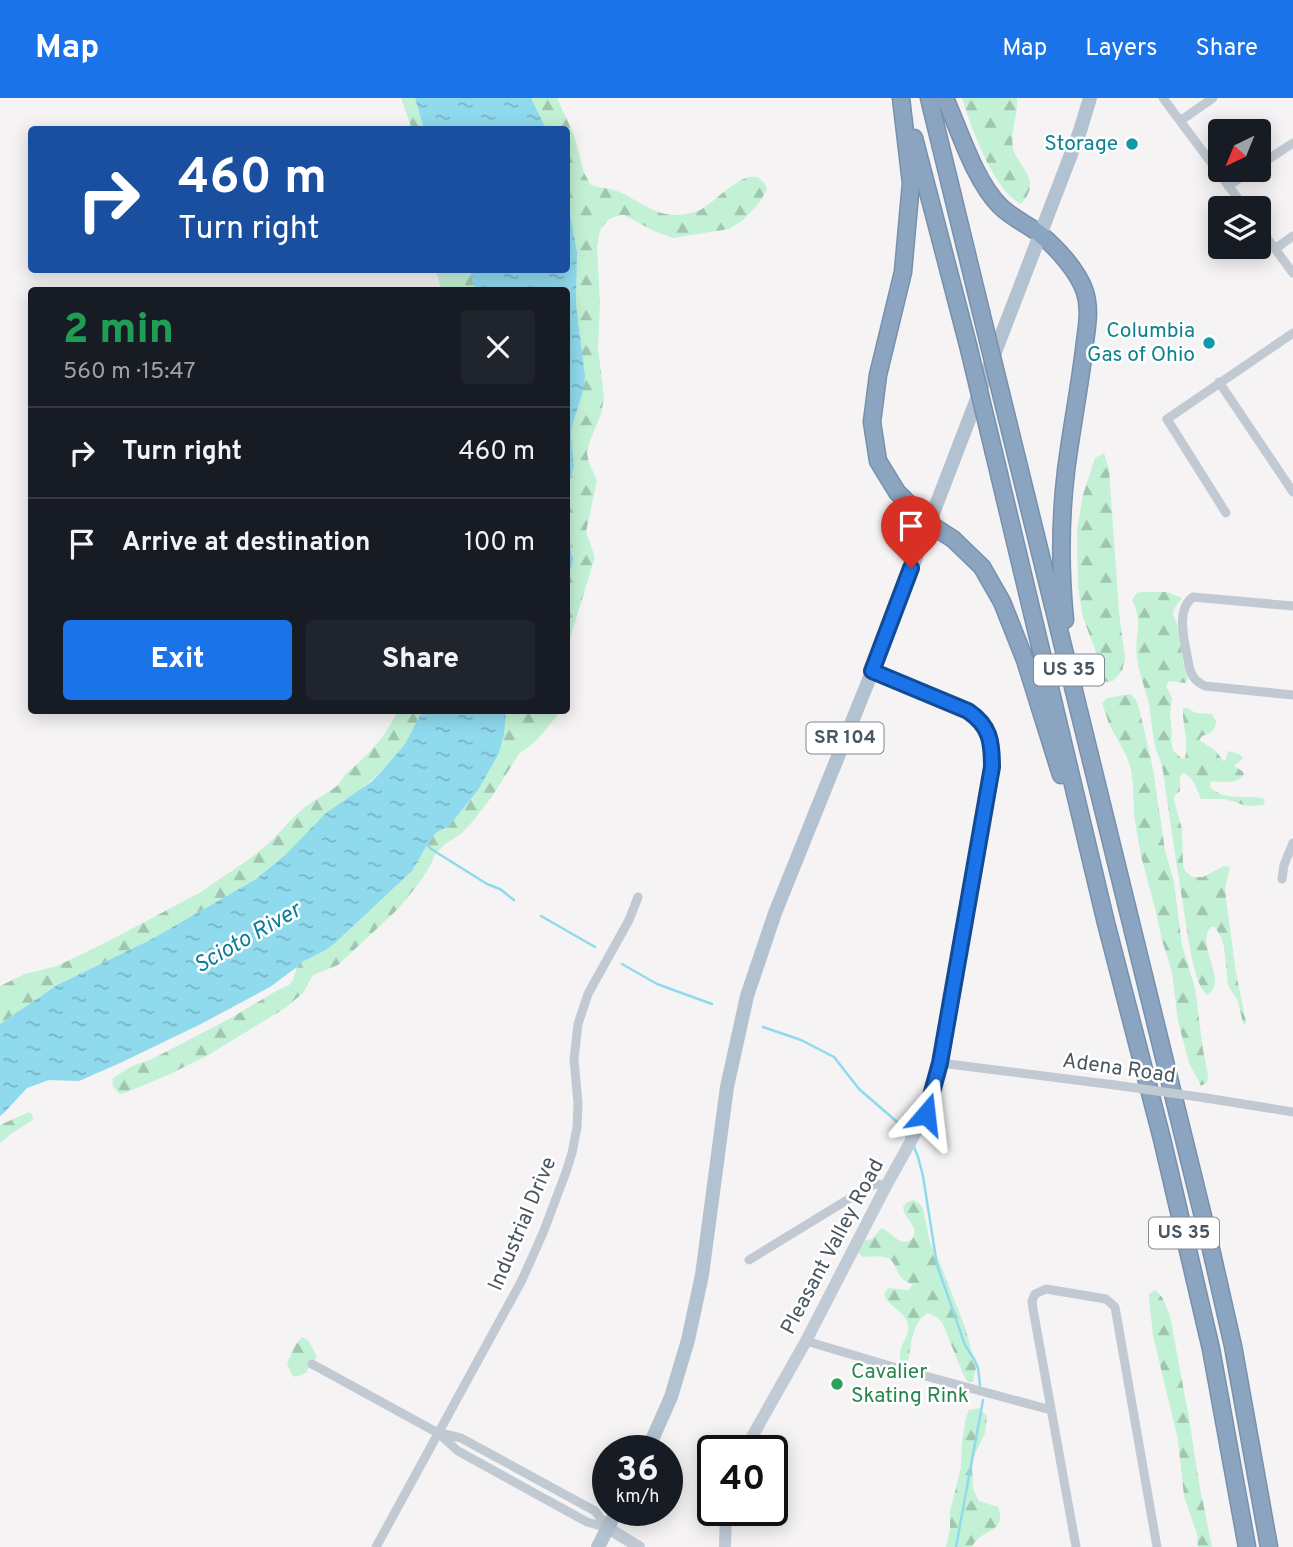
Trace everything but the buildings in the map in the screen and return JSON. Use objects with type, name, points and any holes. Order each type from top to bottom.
[{"type":"highway","name":"US 35","points":[[902,98],[968,345],[1106,923],[1162,1139],[1208,1336],[1247,1547]]},
{"type":"highway","points":[[902,98],[911,183],[904,272],[878,376],[872,422],[878,461],[897,492],[928,523],[953,539],[982,567],[1002,602],[1025,660],[1070,803],[1085,832]]},
{"type":"highway","name":"US 35","points":[[929,98],[1214,1261],[1233,1346],[1269,1547]]},
{"type":"highway","points":[[945,98],[979,177],[1000,206],[1041,235],[1069,264],[1080,280],[1088,307],[1083,361],[1066,472],[1062,528],[1060,570],[1066,632],[1065,654]]},
{"type":"main road","name":"SR 104","points":[[654,1435],[671,1397],[688,1340],[712,1205],[727,1087],[747,996],[780,901],[1041,235],[1090,98]]},
{"type":"main road","points":[[598,1547],[608,1528]]},
{"type":"street","points":[[1163,98],[1236,196]]},
{"type":"street","points":[[1180,121],[1213,98]]},
{"type":"street","points":[[1271,157],[1293,143]]},
{"type":"street","points":[[1228,186],[1234,182]]},
{"type":"street","points":[[1275,249],[1293,236]]},
{"type":"street","points":[[1271,244],[1293,272]]},
{"type":"street","points":[[1226,513],[1167,419],[1293,333]]},
{"type":"street","points":[[1219,382],[1293,492]]},
{"type":"street","points":[[1293,606],[1193,597],[1186,601],[1182,617],[1189,666],[1196,682],[1205,686],[1293,695]]},
{"type":"street","name":"Pleasant Valley Road","points":[[753,1435],[926,1114],[940,1063],[992,767],[988,730],[975,716],[872,671]]},
{"type":"street","points":[[1282,879],[1284,865],[1293,844]]},
{"type":"street","name":"Industrial Drive","points":[[376,1547],[533,1257],[572,1153],[577,1127],[574,1059],[578,1024],[588,994],[629,920],[638,897]]},
{"type":"street","name":"Adena Road","points":[[940,1063],[1293,1112]]},
{"type":"street","points":[[749,1260],[870,1186],[886,1186]]},
{"type":"street","points":[[1076,1547],[1032,1301],[1035,1294],[1046,1289],[1106,1299],[1115,1307],[1157,1547]]},
{"type":"street","points":[[806,1341],[1051,1410]]},
{"type":"street","points":[[312,1364],[438,1433],[458,1451],[587,1522],[608,1528],[639,1547]]},
{"type":"street","points":[[725,1547],[726,1526]]},
{"type":"green space","points":[[401,98],[415,98],[423,126],[411,126]]},
{"type":"green space","points":[[531,98],[557,98],[570,126],[545,126]]},
{"type":"green space","points":[[962,98],[1017,98],[1013,148],[1029,179],[1030,187],[1021,204],[1001,186],[992,172],[977,141]]},
{"type":"green space","points":[[570,126],[584,173],[591,185],[617,191],[664,214],[698,211],[744,179],[753,177],[761,180],[767,189],[759,203],[742,221],[729,229],[673,238],[620,215],[609,219],[600,230],[597,247],[600,303],[598,348],[604,398],[587,453],[597,480],[586,532],[595,557],[570,640],[570,569],[573,555],[570,543],[570,481],[574,466],[571,433],[582,395],[576,305],[577,252],[570,214]]},
{"type":"green space","points":[[437,273],[471,273],[474,287],[440,287]]},
{"type":"green space","points":[[1104,453],[1109,469],[1125,658],[1122,671],[1113,681],[1103,682],[1101,666],[1083,617],[1078,588],[1077,531],[1083,495],[1095,458]]},
{"type":"green space","points":[[1167,592],[1182,598],[1173,614],[1179,630],[1188,679],[1185,683],[1169,681],[1166,686],[1172,698],[1170,714],[1173,750],[1182,759],[1185,758],[1183,708],[1196,713],[1212,714],[1216,721],[1215,727],[1199,740],[1216,751],[1223,761],[1226,760],[1228,751],[1239,754],[1243,758],[1234,766],[1244,774],[1234,781],[1213,781],[1210,787],[1221,794],[1263,798],[1265,802],[1263,805],[1247,806],[1225,799],[1201,799],[1193,781],[1184,773],[1180,776],[1180,791],[1174,800],[1182,829],[1183,866],[1186,872],[1192,877],[1203,877],[1224,866],[1230,867],[1225,888],[1226,899],[1245,1025],[1238,1001],[1228,985],[1224,947],[1215,927],[1211,927],[1207,934],[1206,943],[1215,981],[1213,989],[1207,995],[1202,990],[1193,962],[1162,768],[1137,657],[1138,622],[1132,600],[1137,593]]},
{"type":"green space","points":[[1131,694],[1140,712],[1153,769],[1165,850],[1174,882],[1182,945],[1195,988],[1208,1075],[1207,1082],[1201,1086],[1189,1063],[1178,1021],[1172,972],[1141,856],[1134,815],[1131,769],[1102,703],[1107,698]]},
{"type":"green space","points":[[396,714],[421,714],[405,744],[382,771],[256,879],[152,939],[57,985],[0,1024],[0,986],[25,974],[57,966],[201,892],[255,854],[305,807],[337,786],[369,753]]},
{"type":"green space","points":[[505,714],[558,714],[536,741],[519,754],[473,821],[435,854],[422,879],[399,908],[338,965],[313,975],[303,993],[285,1008],[210,1054],[122,1094],[116,1090],[113,1078],[132,1066],[152,1059],[289,985],[301,962],[335,943],[412,871],[430,840],[437,832],[449,826]]},
{"type":"green space","points":[[29,1112],[33,1120],[0,1143],[0,1125]]},
{"type":"green space","points":[[913,1200],[923,1209],[930,1243],[965,1327],[976,1368],[973,1382],[968,1382],[963,1374],[943,1324],[928,1313],[915,1328],[908,1362],[901,1362],[900,1351],[908,1324],[884,1294],[888,1288],[908,1290],[913,1285],[899,1275],[891,1260],[877,1256],[863,1257],[858,1253],[862,1241],[872,1239],[881,1228],[901,1241],[912,1239],[914,1228],[903,1207]]},
{"type":"green space","points":[[1155,1290],[1162,1297],[1170,1316],[1212,1547],[1198,1547],[1197,1534],[1184,1496],[1178,1440],[1153,1335],[1149,1294]]},
{"type":"green space","points":[[302,1337],[308,1340],[317,1357],[306,1373],[295,1377],[287,1363]]},
{"type":"green space","points":[[979,1408],[987,1416],[985,1433],[972,1467],[973,1489],[979,1501],[998,1507],[999,1522],[972,1547],[946,1547],[950,1512],[961,1467],[966,1417],[969,1410]]},
{"type":"water","points":[[415,98],[531,98],[545,126],[423,126]]},
{"type":"water","points":[[570,214],[577,252],[576,305],[585,377],[571,433],[574,466],[570,481],[570,287],[474,287],[471,273],[570,273]]},
{"type":"water","points":[[570,545],[573,559],[570,571]]},
{"type":"water","name":"Scioto River","points":[[421,714],[506,714],[499,753],[478,790],[449,826],[437,832],[430,840],[412,871],[335,943],[302,962],[270,987],[120,1063],[79,1081],[49,1080],[27,1088],[0,1116],[0,1024],[57,985],[152,939],[256,879],[286,854],[326,813],[371,782],[405,744]]},
{"type":"waterway","points":[[426,843],[431,849],[514,900]]},
{"type":"waterway","points":[[541,916],[595,947]]},
{"type":"waterway","points":[[622,964],[657,984],[712,1004]]},
{"type":"waterway","points":[[763,1027],[801,1040],[834,1057],[859,1089],[896,1121],[908,1139]]},
{"type":"waterway","points":[[913,1144],[923,1176],[937,1265],[965,1345],[978,1368],[980,1385]]},
{"type":"waterway","points":[[956,1547],[983,1400]]},
{"type":"place","name":"Storage","points":[[1132,144]]},
{"type":"place","name":"Columbia Gas of Ohio","points":[[1209,343]]},
{"type":"place","name":"Cavalier Skating Rink","points":[[837,1384]]},
{"type":"route","points":[[911,568],[872,671],[968,711],[988,730],[992,750],[992,767],[940,1063],[926,1114]]}]
